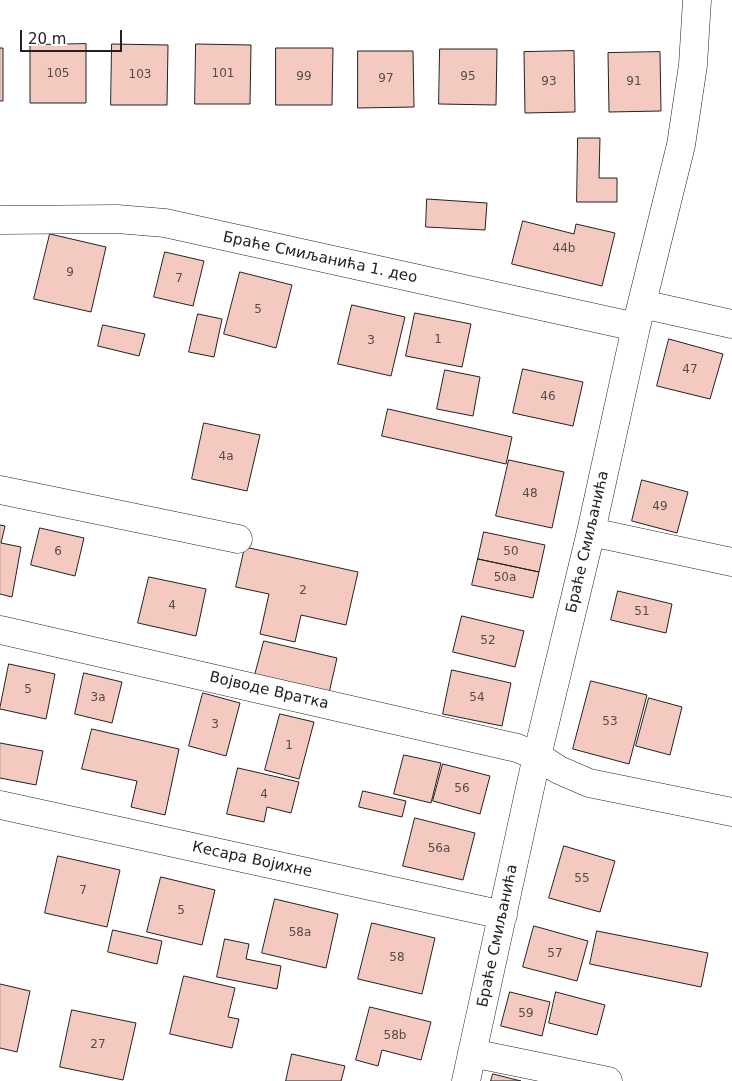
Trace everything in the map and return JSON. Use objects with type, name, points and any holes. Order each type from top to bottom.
[{"type":"street","name":"Браће Смиљанића","points":[[466,1081],[537,756],[591,532],[639,316],[681,145],[693,65],[696,0]]},
{"type":"street","name":"Браће Смиљанића 1. део","points":[[0,220],[117,219],[165,223],[639,316],[732,324]]},
{"type":"street","points":[[0,490],[238,540]]},
{"type":"street","points":[[591,532],[732,562]]},
{"type":"street","name":"Војводе Вратка","points":[[0,630],[517,748],[537,756],[559,770],[589,783],[732,812]]},
{"type":"street","name":"Кесара Војихне","points":[[0,806],[503,915]]},
{"type":"street","points":[[472,1052],[608,1081]]},
{"type":"building","points":[[86,44],[86,103],[30,103],[30,45]]},
{"type":"building","points":[[112,44],[168,45],[167,105],[111,105]]},
{"type":"building","points":[[196,44],[251,45],[250,104],[195,104]]},
{"type":"building","points":[[0,48],[3,48],[3,101],[0,101]]},
{"type":"building","points":[[276,48],[333,48],[332,105],[276,105]]},
{"type":"building","points":[[440,49],[497,49],[496,105],[439,104]]},
{"type":"building","points":[[358,51],[413,51],[414,107],[358,108]]},
{"type":"building","points":[[574,51],[575,112],[525,113],[524,52]]},
{"type":"building","points":[[660,52],[661,111],[609,112],[608,53]]},
{"type":"building","points":[[578,138],[600,138],[599,178],[617,178],[617,202],[577,202]]},
{"type":"building","points":[[427,199],[487,203],[485,230],[426,227]]},
{"type":"building","points":[[523,221],[574,234],[576,224],[615,233],[602,286],[512,264]]},
{"type":"building","points":[[50,234],[106,247],[91,312],[34,299]]},
{"type":"building","points":[[165,252],[204,261],[193,306],[154,297]]},
{"type":"building","points":[[240,272],[292,285],[276,348],[224,334]]},
{"type":"building","points":[[352,305],[405,317],[391,376],[338,364]]},
{"type":"building","points":[[415,313],[471,324],[462,367],[406,356]]},
{"type":"building","points":[[198,314],[222,319],[214,357],[189,352]]},
{"type":"building","points":[[103,325],[145,334],[139,356],[98,346]]},
{"type":"building","points":[[669,339],[723,354],[710,399],[657,386]]},
{"type":"building","points":[[523,369],[583,382],[573,426],[513,413]]},
{"type":"building","points":[[445,370],[480,377],[473,416],[437,409]]},
{"type":"building","points":[[388,409],[512,437],[506,464],[382,436]]},
{"type":"building","points":[[204,423],[260,435],[247,491],[192,479]]},
{"type":"building","points":[[509,460],[564,472],[552,528],[496,516]]},
{"type":"building","points":[[642,480],[688,492],[677,533],[632,521]]},
{"type":"building","points":[[0,525],[5,526],[1,543],[21,547],[12,597],[0,594]]},
{"type":"building","points":[[40,528],[84,538],[75,576],[31,565]]},
{"type":"building","points":[[484,532],[545,545],[539,572],[478,559]]},
{"type":"building","points":[[245,547],[358,572],[346,625],[301,615],[295,642],[260,634],[269,594],[236,587]]},
{"type":"building","points":[[478,559],[539,572],[533,598],[472,585]]},
{"type":"building","points":[[149,577],[206,589],[196,636],[138,623]]},
{"type":"building","points":[[618,591],[672,604],[666,633],[611,620]]},
{"type":"building","points":[[462,616],[524,631],[515,667],[453,652]]},
{"type":"building","points":[[264,641],[337,658],[329,693],[255,675]]},
{"type":"building","points":[[9,664],[55,674],[46,719],[0,709]]},
{"type":"building","points":[[452,670],[511,683],[502,726],[443,714]]},
{"type":"building","points":[[84,673],[122,682],[112,723],[75,714]]},
{"type":"building","points":[[591,681],[647,695],[629,764],[573,749]]},
{"type":"building","points":[[203,693],[240,703],[226,756],[189,746]]},
{"type":"building","points":[[649,698],[682,707],[670,755],[636,746]]},
{"type":"building","points":[[280,714],[314,722],[299,779],[265,770]]},
{"type":"building","points":[[92,729],[179,749],[165,815],[131,807],[137,781],[82,769]]},
{"type":"building","points":[[0,743],[43,751],[36,785],[0,778]]},
{"type":"building","points":[[404,755],[441,763],[431,803],[394,794]]},
{"type":"building","points":[[443,764],[490,776],[480,814],[433,801]]},
{"type":"building","points":[[238,768],[299,782],[291,813],[267,807],[264,822],[227,814]]},
{"type":"building","points":[[363,791],[406,801],[402,817],[359,807]]},
{"type":"building","points":[[415,818],[475,833],[463,880],[403,866]]},
{"type":"building","points":[[564,846],[615,861],[600,912],[549,898]]},
{"type":"building","points":[[58,856],[120,870],[107,927],[45,913]]},
{"type":"building","points":[[161,877],[215,890],[202,945],[147,932]]},
{"type":"building","points":[[275,899],[338,914],[326,968],[262,953]]},
{"type":"building","points":[[372,923],[435,938],[422,994],[358,979]]},
{"type":"building","points":[[534,926],[588,941],[577,981],[523,967]]},
{"type":"building","points":[[113,930],[162,941],[157,964],[108,952]]},
{"type":"building","points":[[597,931],[708,953],[701,987],[590,964]]},
{"type":"building","points":[[225,939],[249,944],[246,959],[281,966],[277,989],[217,977]]},
{"type":"building","points":[[184,976],[235,988],[228,1017],[239,1019],[232,1048],[170,1034]]},
{"type":"building","points":[[0,984],[30,991],[17,1052],[0,1048]]},
{"type":"building","points":[[510,992],[550,1002],[542,1036],[501,1026]]},
{"type":"building","points":[[556,992],[605,1005],[597,1035],[549,1023]]},
{"type":"building","points":[[370,1007],[431,1022],[421,1060],[382,1050],[378,1066],[356,1060]]},
{"type":"building","points":[[72,1010],[136,1023],[123,1080],[60,1067]]},
{"type":"building","points":[[292,1054],[345,1066],[341,1081],[286,1081]]},
{"type":"building","points":[[493,1074],[521,1081],[491,1081]]}]
